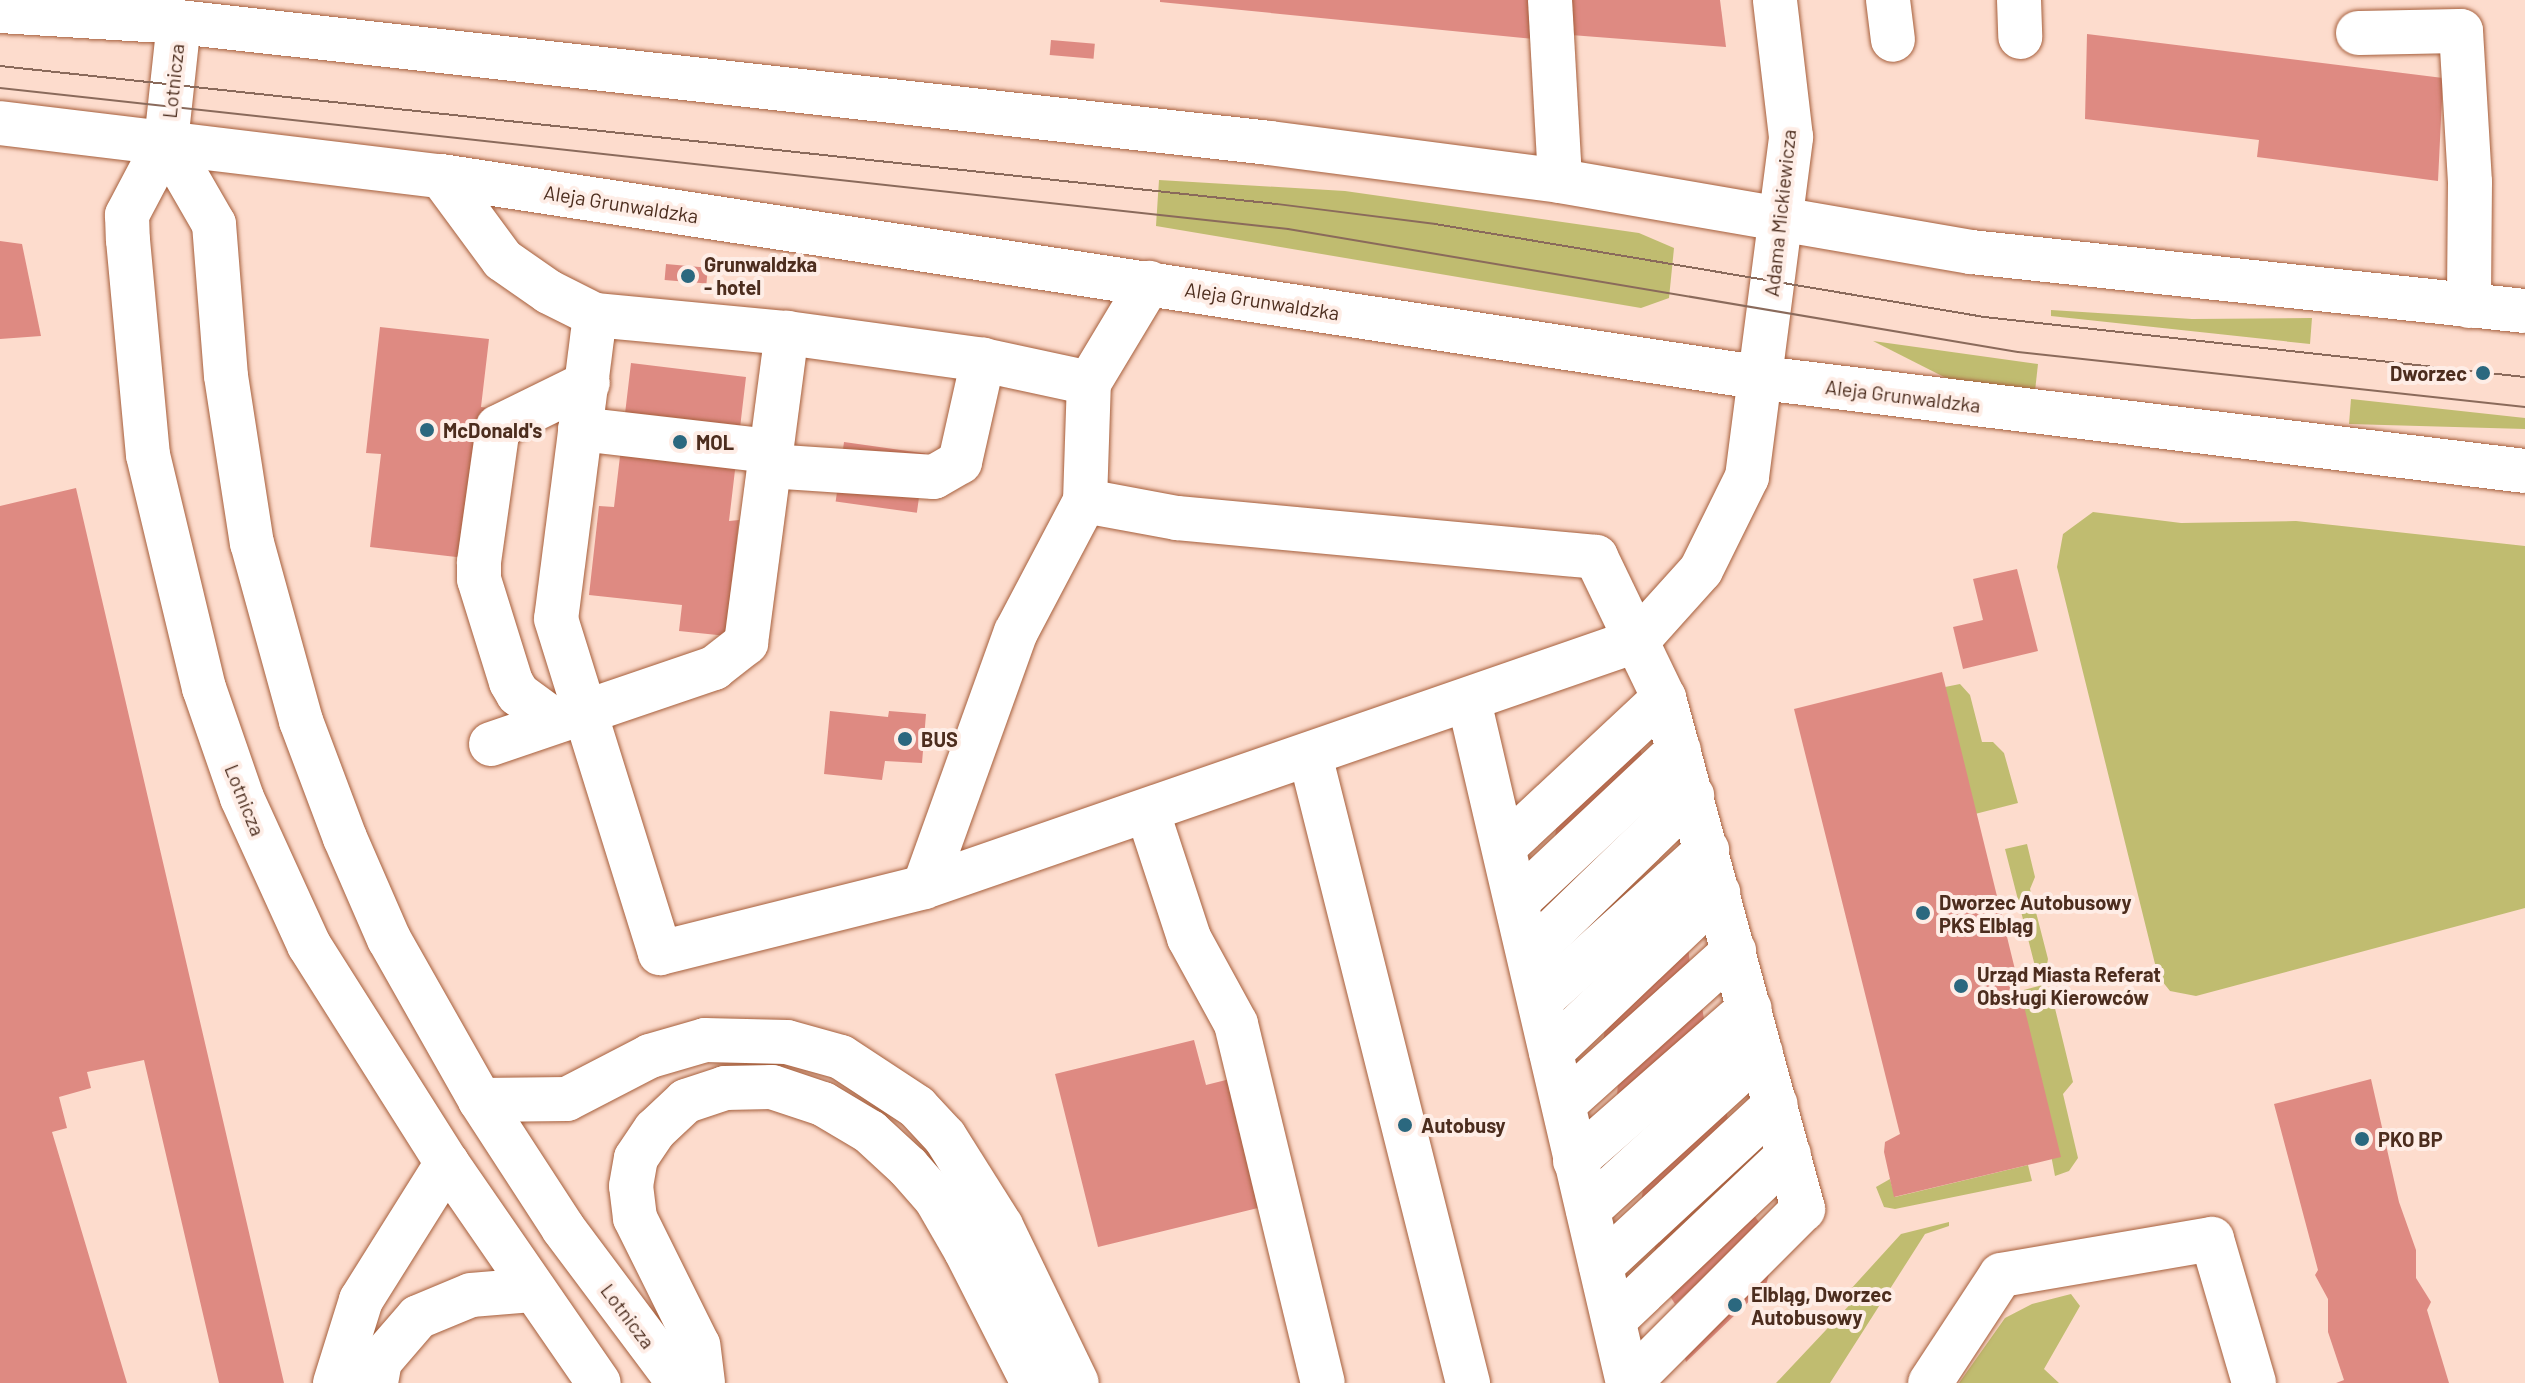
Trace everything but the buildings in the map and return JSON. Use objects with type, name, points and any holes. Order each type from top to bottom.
[{"type":"main road","points":[[1550,0],[1560,181]]},
{"type":"main road","name":"Adama Mickiewicza","points":[[1638,640],[1701,570],[1747,477],[1791,137],[1775,0]]},
{"type":"main road","points":[[15,8],[179,22],[1269,143],[1560,181],[1971,252],[2525,311]]},
{"type":"main road","name":"Lotnicza","points":[[179,22],[166,141],[127,215],[134,332],[148,455],[165,545],[204,688],[242,798],[309,945],[447,1163],[599,1383]]},
{"type":"main road","points":[[2358,33],[2461,31],[2470,182],[2469,306]]},
{"type":"main road","name":"Aleja Grunwaldzka","points":[[0,123],[441,176],[1762,378],[2525,471]]},
{"type":"main road","name":"Lotnicza","points":[[166,141],[214,224],[226,376],[252,543],[301,721],[389,939],[480,1100],[563,1228],[679,1383]]},
{"type":"main road","points":[[441,176],[503,260],[549,292],[595,315],[787,333],[983,360],[1089,383]]},
{"type":"main road","points":[[924,887],[1016,632],[1085,501],[1089,383],[1149,283]]},
{"type":"main road","points":[[595,315],[556,619],[569,715],[660,953],[924,887],[1148,813],[1638,640]]},
{"type":"main road","points":[[491,744],[714,668],[746,643],[787,333]]},
{"type":"main road","points":[[580,429],[770,458],[934,477],[960,462],[983,360]]},
{"type":"main road","points":[[569,715],[518,694],[511,682],[479,579],[479,562],[498,427],[588,383]]},
{"type":"main road","points":[[1085,501],[1177,518],[1596,557],[1664,698],[1803,1209],[1629,1383]]},
{"type":"main road","points":[[1504,847],[1664,698]]},
{"type":"main road","points":[[1469,701],[1629,1383]]},
{"type":"main road","points":[[1517,902],[1679,750]]},
{"type":"main road","points":[[1310,755],[1468,1383]]},
{"type":"main road","points":[[1530,953],[1692,796]]},
{"type":"main road","points":[[1148,813],[1189,938],[1236,1024],[1323,1383]]},
{"type":"main road","points":[[1541,1000],[1707,850]]},
{"type":"main road","points":[[1551,1052],[1718,893]]},
{"type":"main road","points":[[1564,1104],[1734,951]]},
{"type":"main road","points":[[1575,1161],[1750,1008]]},
{"type":"main road","points":[[480,1100],[567,1099],[650,1056],[705,1040],[787,1042],[841,1057],[917,1107],[945,1137],[1001,1226],[1077,1383]]},
{"type":"main road","points":[[1588,1210],[1761,1052]]},
{"type":"main road","points":[[703,1383],[698,1345],[635,1218],[631,1186],[636,1158],[655,1130],[686,1101],[725,1088],[772,1087],[823,1104],[870,1132],[908,1167],[936,1199],[1033,1383]]},
{"type":"main road","points":[[1601,1266],[1776,1104]]},
{"type":"main road","points":[[1614,1320],[1789,1154]]},
{"type":"main road","points":[[335,1383],[361,1300],[447,1163]]},
{"type":"main road","points":[[1930,1383],[2001,1275],[2212,1239],[2254,1383]]},
{"type":"main road","points":[[376,1383],[380,1361],[418,1317],[471,1295],[532,1290]]},
{"type":"shaded area","points":[[1159,180],[1345,191],[1639,233],[1674,248],[1669,298],[1641,308],[1156,226]]},
{"type":"shaded area","points":[[2051,310],[2192,319],[2312,318],[2310,344],[2051,316]]},
{"type":"shaded area","points":[[1873,341],[2038,364],[2035,391],[1946,378]]},
{"type":"shaded area","points":[[2351,399],[2525,418],[2525,429],[2349,424]]},
{"type":"shaded area","points":[[2093,512],[2181,523],[2296,521],[2525,546],[2525,908],[2196,996],[2170,991],[2158,976],[2057,567],[2063,534]]},
{"type":"shaded area","points":[[1960,684],[1970,695],[1982,742],[1993,742],[2004,753],[2018,803],[1975,814],[1945,687]]},
{"type":"shaded area","points":[[2027,844],[2035,877],[2030,889],[2048,959],[2046,970],[2037,974],[2005,849]]},
{"type":"shaded area","points":[[2043,985],[2051,992],[2073,1082],[2063,1094],[2078,1158],[2069,1171],[2055,1176],[2020,991]]},
{"type":"shaded area","points":[[2028,1165],[2032,1181],[1895,1209],[1884,1207],[1876,1187],[1890,1179],[1895,1197]]},
{"type":"shaded area","points":[[1949,1222],[1949,1226],[1925,1234],[1830,1383],[1776,1383],[1857,1297],[1850,1290],[1901,1234]]},
{"type":"shaded area","points":[[2071,1294],[2080,1306],[2044,1369],[2059,1383],[1959,1383],[2005,1318],[2032,1304]]},
{"type":"tram line","points":[[0,66],[1277,204],[1435,224],[1984,317],[2525,377]]},
{"type":"tram line","points":[[0,88],[1288,229],[2018,352],[2525,407]]},
{"type":"place","name":"Grunwaldzka - hotel","points":[[688,276]]},
{"type":"place","name":"Dworzec","points":[[2483,373]]},
{"type":"place","name":"McDonald's","points":[[427,430]]},
{"type":"place","name":"MOL","points":[[680,442]]},
{"type":"place","name":"BUS","points":[[905,739]]},
{"type":"place","name":"Dworzec Autobusowy PKS Elbląg","points":[[1923,913]]},
{"type":"place","name":"Urząd Miasta Referat Obsługi Kierowców","points":[[1961,986]]},
{"type":"place","name":"Autobusy","points":[[1405,1125]]},
{"type":"place","name":"PKO BP","points":[[2362,1139]]},
{"type":"place","name":"Elbląg, Dworzec Autobusowy","points":[[1735,1305]]}]
